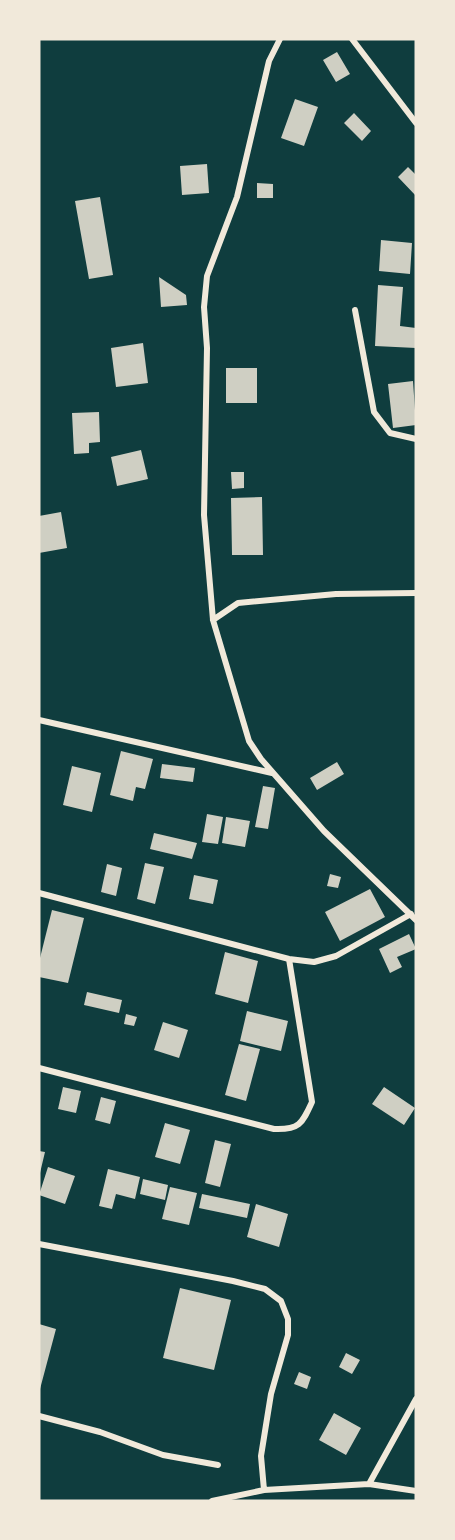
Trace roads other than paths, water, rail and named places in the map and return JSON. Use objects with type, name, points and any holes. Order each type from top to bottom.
[{"type":"street","points":[[39,893],[289,960],[314,962],[336,956],[414,917],[324,831],[272,772],[249,741],[213,620],[204,515],[207,348],[204,307],[207,276],[237,197],[269,61],[280,39]]},
{"type":"street","points":[[352,39],[416,123]]},
{"type":"street","points":[[356,309],[374,412],[390,433],[416,440]]},
{"type":"street","points":[[213,620],[238,603],[336,594],[416,593]]},
{"type":"street","points":[[39,720],[272,772]]},
{"type":"street","points":[[39,1068],[274,1129],[292,1130],[303,1121],[312,1102],[289,960]]},
{"type":"street","points":[[39,1244],[233,1281],[265,1289],[281,1301],[288,1319],[288,1335],[271,1394],[261,1456],[264,1491]]},
{"type":"street","points":[[369,1484],[416,1399]]},
{"type":"street","points":[[39,1416],[100,1432],[175,1458],[218,1465]]},
{"type":"street","points":[[212,1501],[264,1491],[369,1484],[416,1491]]}]
